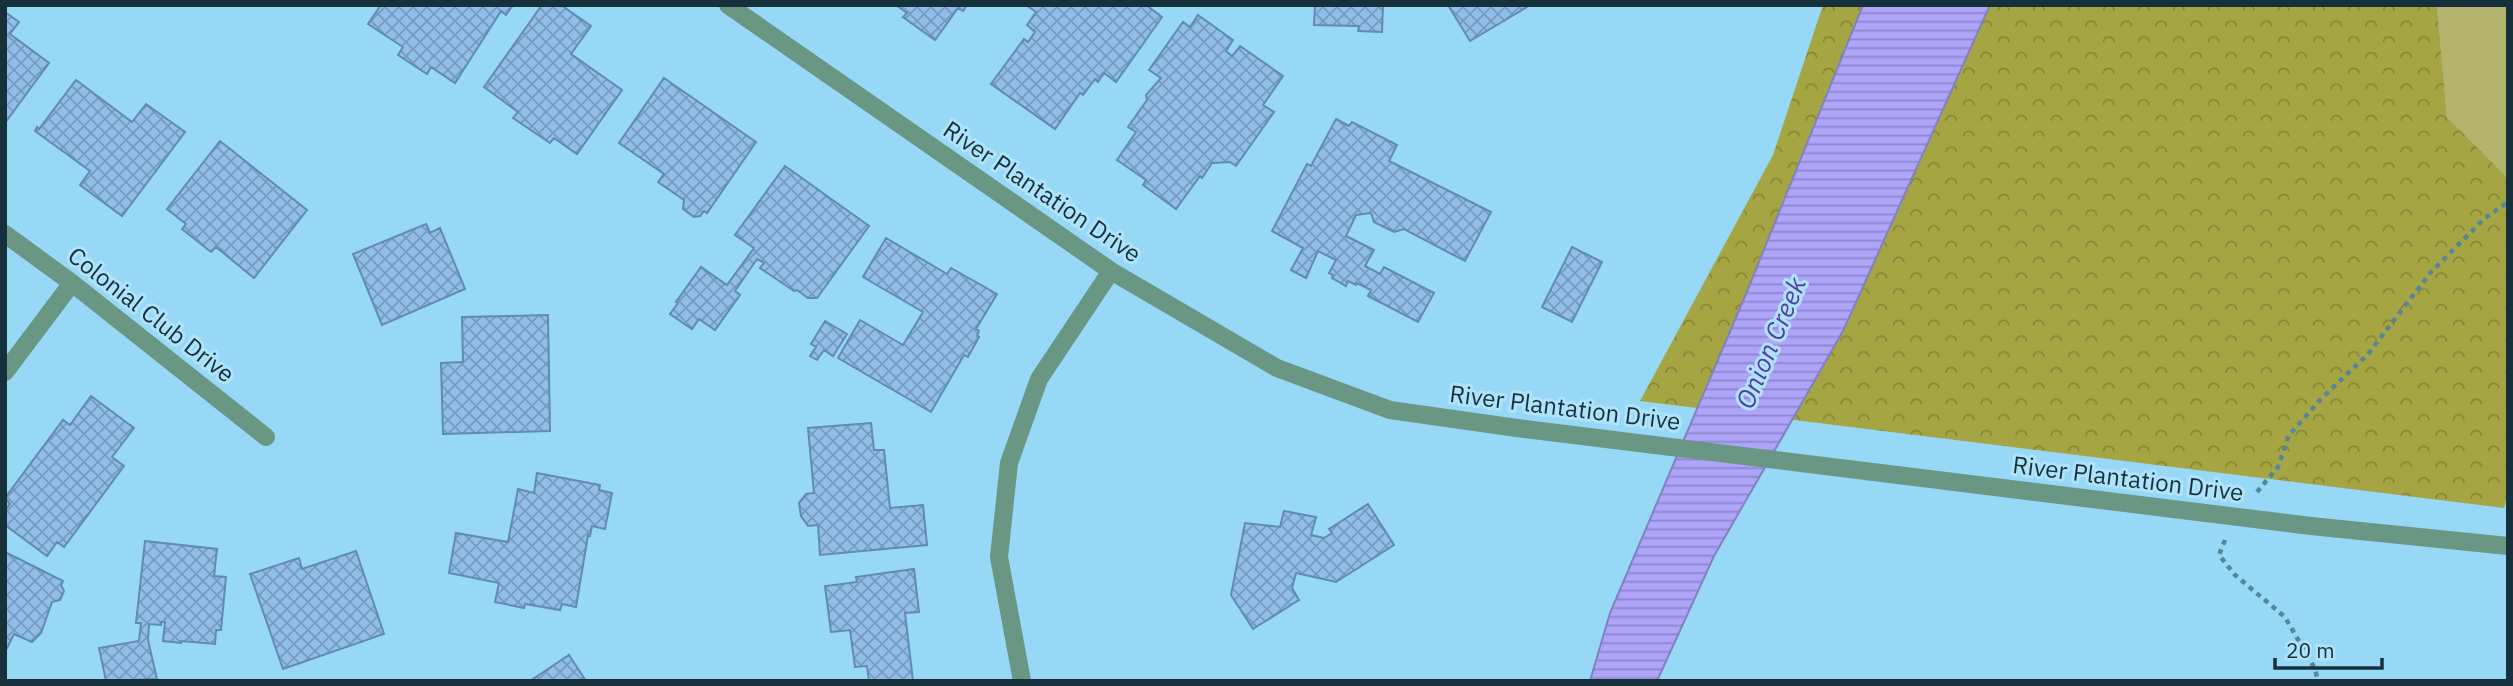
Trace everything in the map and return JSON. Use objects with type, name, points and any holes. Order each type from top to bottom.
[{"type":"street","name":"River Plantation Drive","points":[[728,5],[1111,271],[1277,368],[1390,411],[2311,526],[2508,546]]},
{"type":"street","name":"Colonial Club Drive","points":[[5,234],[72,283],[266,437]]},
{"type":"street","points":[[1022,681],[999,557],[1009,463],[1040,379],[1111,271]]},
{"type":"street","points":[[5,372],[72,283]]},
{"type":"path","points":[[2251,498],[2278,467],[2289,435],[2320,400],[2368,354],[2431,272],[2486,218],[2508,202]]},
{"type":"path","points":[[2231,530],[2219,555],[2235,575],[2285,617],[2315,669],[2318,681]]},
{"type":"shaded area","points":[[2437,5],[2508,5],[2508,178],[2447,117]]},
{"type":"green space","points":[[1823,5],[2437,5],[2447,117],[2508,178],[2508,494],[2504,508],[1640,401],[1773,155]]},
{"type":"water","name":"Onion Creek","points":[[1863,5],[1990,5],[1843,331],[1714,556],[1657,681],[1590,681],[1610,613],[1746,294]]},
{"type":"building","points":[[381,5],[513,5],[506,15],[501,11],[455,83],[431,67],[427,74],[398,55],[403,47],[368,24]]},
{"type":"building","points":[[542,5],[561,5],[591,26],[571,54],[622,90],[577,154],[554,138],[550,143],[513,118],[518,112],[484,87]]},
{"type":"building","points":[[896,5],[967,5],[963,11],[958,8],[935,40],[903,17],[907,13]]},
{"type":"building","points":[[1026,5],[1146,5],[1162,17],[1116,82],[1104,73],[1098,82],[1095,79],[1083,95],[1080,93],[1055,129],[991,84],[1024,39],[1028,42],[1035,32],[1027,25],[1036,12]]},
{"type":"building","points":[[1315,5],[1383,5],[1382,32],[1358,31],[1359,26],[1314,25]]},
{"type":"building","points":[[1448,5],[1527,5],[1527,7],[1470,41]]},
{"type":"building","points":[[5,12],[19,22],[10,34],[49,63],[5,123]]},
{"type":"building","points":[[1198,15],[1233,40],[1226,51],[1232,56],[1240,46],[1283,76],[1263,105],[1274,112],[1236,166],[1230,162],[1212,163],[1176,209],[1143,185],[1146,180],[1117,160],[1136,132],[1128,127],[1147,100],[1146,95],[1161,78],[1149,70],[1183,22],[1190,27]]},
{"type":"building","points":[[664,78],[756,142],[707,213],[704,211],[700,216],[694,217],[683,209],[684,200],[658,182],[664,174],[619,143]]},
{"type":"building","points":[[76,80],[132,122],[146,104],[185,132],[122,216],[80,185],[90,171],[35,131]]},
{"type":"building","points":[[1336,119],[1349,126],[1352,122],[1397,145],[1389,161],[1491,212],[1465,261],[1404,229],[1394,232],[1374,222],[1371,213],[1356,215],[1346,236],[1374,250],[1365,266],[1380,274],[1384,267],[1434,293],[1418,322],[1368,296],[1371,290],[1348,281],[1346,286],[1332,278],[1333,275],[1329,273],[1336,260],[1318,251],[1306,278],[1291,270],[1303,248],[1272,231],[1307,164],[1311,166]]},
{"type":"building","points":[[220,141],[307,210],[254,278],[216,247],[211,252],[182,229],[186,224],[167,209]]},
{"type":"building","points":[[785,166],[869,226],[817,298],[808,298],[797,290],[794,291],[760,268],[764,263],[757,259],[735,291],[740,295],[715,330],[699,319],[692,329],[670,314],[678,303],[676,302],[701,267],[727,285],[754,248],[735,235]]},
{"type":"building","points":[[426,224],[430,233],[440,228],[465,289],[382,325],[353,254]]},
{"type":"building","points":[[886,238],[947,274],[951,268],[997,294],[976,329],[979,331],[979,337],[968,357],[964,355],[931,412],[838,358],[860,320],[903,345],[923,312],[863,277]]},
{"type":"building","points":[[1572,247],[1602,262],[1572,322],[1542,307]]},
{"type":"building","points":[[548,315],[550,431],[443,434],[441,363],[463,362],[462,317]]},
{"type":"building","points":[[825,321],[847,334],[833,356],[824,350],[817,360],[810,356],[816,347],[811,344]]},
{"type":"building","points":[[91,396],[134,428],[112,457],[124,466],[64,547],[57,542],[47,556],[5,525],[5,510],[10,504],[5,498],[63,420],[70,425]]},
{"type":"building","points":[[871,423],[874,450],[884,450],[890,508],[923,505],[927,545],[820,555],[818,525],[808,526],[801,516],[799,503],[806,494],[814,493],[808,428]]},
{"type":"building","points":[[537,473],[600,485],[599,490],[612,493],[605,529],[592,526],[590,536],[588,535],[576,607],[562,604],[560,610],[525,604],[524,608],[495,602],[499,583],[449,573],[456,533],[508,542],[518,489],[534,493]]},
{"type":"building","points":[[1368,504],[1394,545],[1336,582],[1296,573],[1292,588],[1299,600],[1253,629],[1231,595],[1245,523],[1280,527],[1284,511],[1316,517],[1311,535],[1324,538],[1332,533],[1329,529]]},
{"type":"building","points":[[145,541],[217,549],[214,576],[226,577],[221,630],[216,630],[215,644],[181,643],[163,641],[165,622],[161,622],[161,625],[149,624],[148,640],[157,679],[106,681],[99,648],[139,641],[141,623],[136,623]]},
{"type":"building","points":[[356,551],[384,634],[283,669],[250,574],[299,558],[302,569]]},
{"type":"building","points":[[5,552],[63,581],[61,585],[64,591],[60,600],[52,602],[41,633],[32,642],[14,634],[5,652]]},
{"type":"building","points":[[914,569],[919,612],[905,613],[913,681],[869,681],[867,666],[855,667],[850,630],[831,632],[825,586],[857,582],[856,577]]},
{"type":"building","points":[[569,655],[586,681],[530,681]]}]
